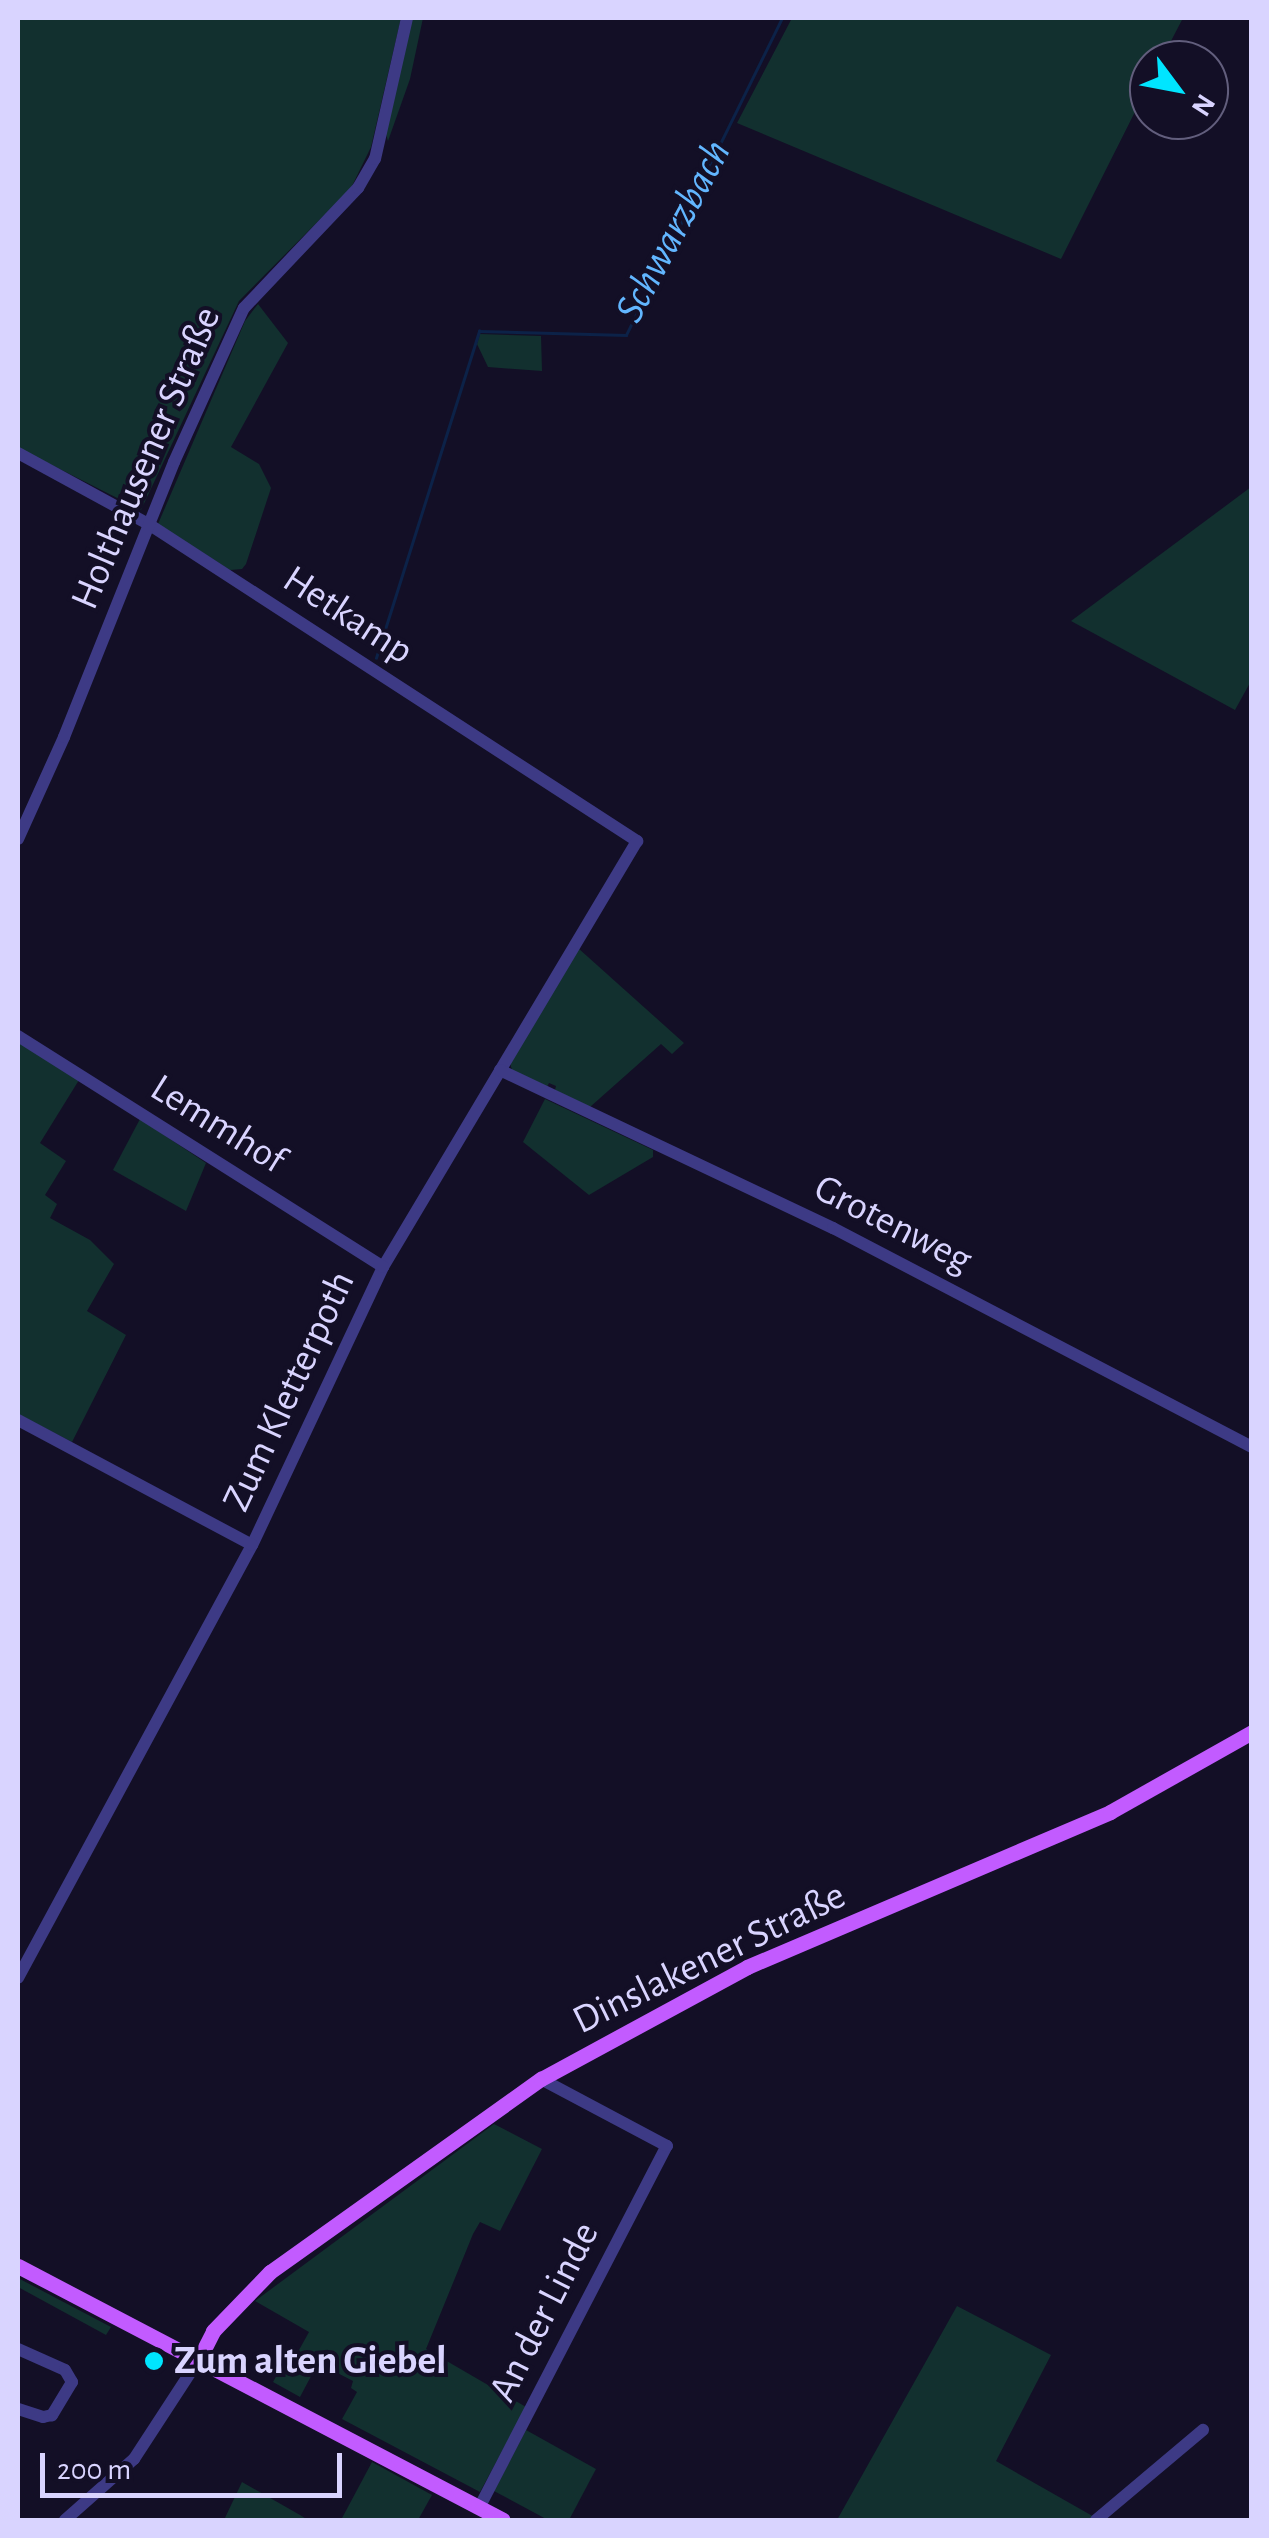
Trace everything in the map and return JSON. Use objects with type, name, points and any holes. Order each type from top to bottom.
[{"type":"main road","name":"Dinslakener Straße","points":[[198,2361],[216,2345],[234,2308],[270,2272],[541,2080],[748,1967],[1110,1812],[1252,1732]]},
{"type":"main road","points":[[18,2266],[503,2520]]},
{"type":"street","name":"Holthausener Straße","points":[[18,839],[244,308],[358,188],[375,159],[407,18]]},
{"type":"street","name":"Hetkamp","points":[[18,453],[150,525],[636,842]]},
{"type":"street","name":"Zum Kletterpoth","points":[[18,1978],[252,1545],[383,1267],[636,842]]},
{"type":"street","name":"Lemmhof","points":[[18,1036],[383,1267]]},
{"type":"street","name":"Grotenweg","points":[[500,1070],[833,1228],[1252,1446]]},
{"type":"street","points":[[18,1420],[252,1545]]},
{"type":"street","name":"An der Linde","points":[[478,2508],[667,2146],[541,2080]]},
{"type":"street","points":[[18,2349],[65,2370],[72,2382],[52,2415],[42,2417],[18,2408]]},
{"type":"street","points":[[66,2520],[134,2460],[198,2361]]},
{"type":"street","points":[[1096,2520],[1202,2430]]},
{"type":"green space","points":[[18,18],[401,18],[371,147],[351,188],[239,301],[141,510],[18,448]]},
{"type":"green space","points":[[410,18],[423,18],[410,79],[388,141],[385,131]]},
{"type":"green space","points":[[792,18],[1183,18],[1171,40],[1129,40],[1129,124],[1061,259],[737,123]]},
{"type":"green space","points":[[258,304],[288,343],[231,447],[259,464],[271,488],[246,564],[242,569],[230,570],[158,524],[245,321]]},
{"type":"green space","points":[[480,334],[541,336],[542,371],[488,367],[477,344]]},
{"type":"green space","points":[[1251,487],[1251,681],[1235,710],[1071,621]]},
{"type":"green space","points":[[578,948],[684,1043],[672,1054],[661,1044],[590,1107],[555,1090],[556,1086],[549,1083],[547,1087],[512,1070],[510,1063]]},
{"type":"green space","points":[[18,1042],[79,1080],[40,1143],[66,1161],[45,1195],[57,1204],[50,1218],[90,1240],[114,1264],[87,1311],[126,1335],[72,1442],[18,1414]]},
{"type":"green space","points":[[545,1099],[653,1150],[653,1157],[589,1195],[523,1142]]},
{"type":"green space","points":[[140,1119],[206,1163],[186,1211],[113,1170]]},
{"type":"green space","points":[[494,2124],[542,2149],[500,2231],[480,2222],[473,2234],[426,2349],[526,2407],[480,2492],[342,2419],[357,2392],[351,2388],[353,2381],[318,2363],[300,2397],[273,2382],[287,2357],[294,2359],[309,2332],[255,2301]]},
{"type":"green space","points":[[18,2278],[111,2327],[106,2335],[18,2287]]},
{"type":"green space","points":[[957,2306],[1051,2355],[996,2461],[1096,2518],[1093,2520],[837,2520]]},
{"type":"green space","points":[[526,2430],[596,2469],[569,2520],[548,2520],[494,2491]]},
{"type":"green space","points":[[372,2462],[432,2495],[418,2520],[341,2520]]},
{"type":"green space","points":[[242,2482],[300,2515],[308,2520],[224,2520]]},
{"type":"waterway","name":"Schwarzbach","points":[[376,658],[479,331],[626,335],[782,18]]},
{"type":"place","name":"Zum alten Giebel","points":[[154,2361]]}]
